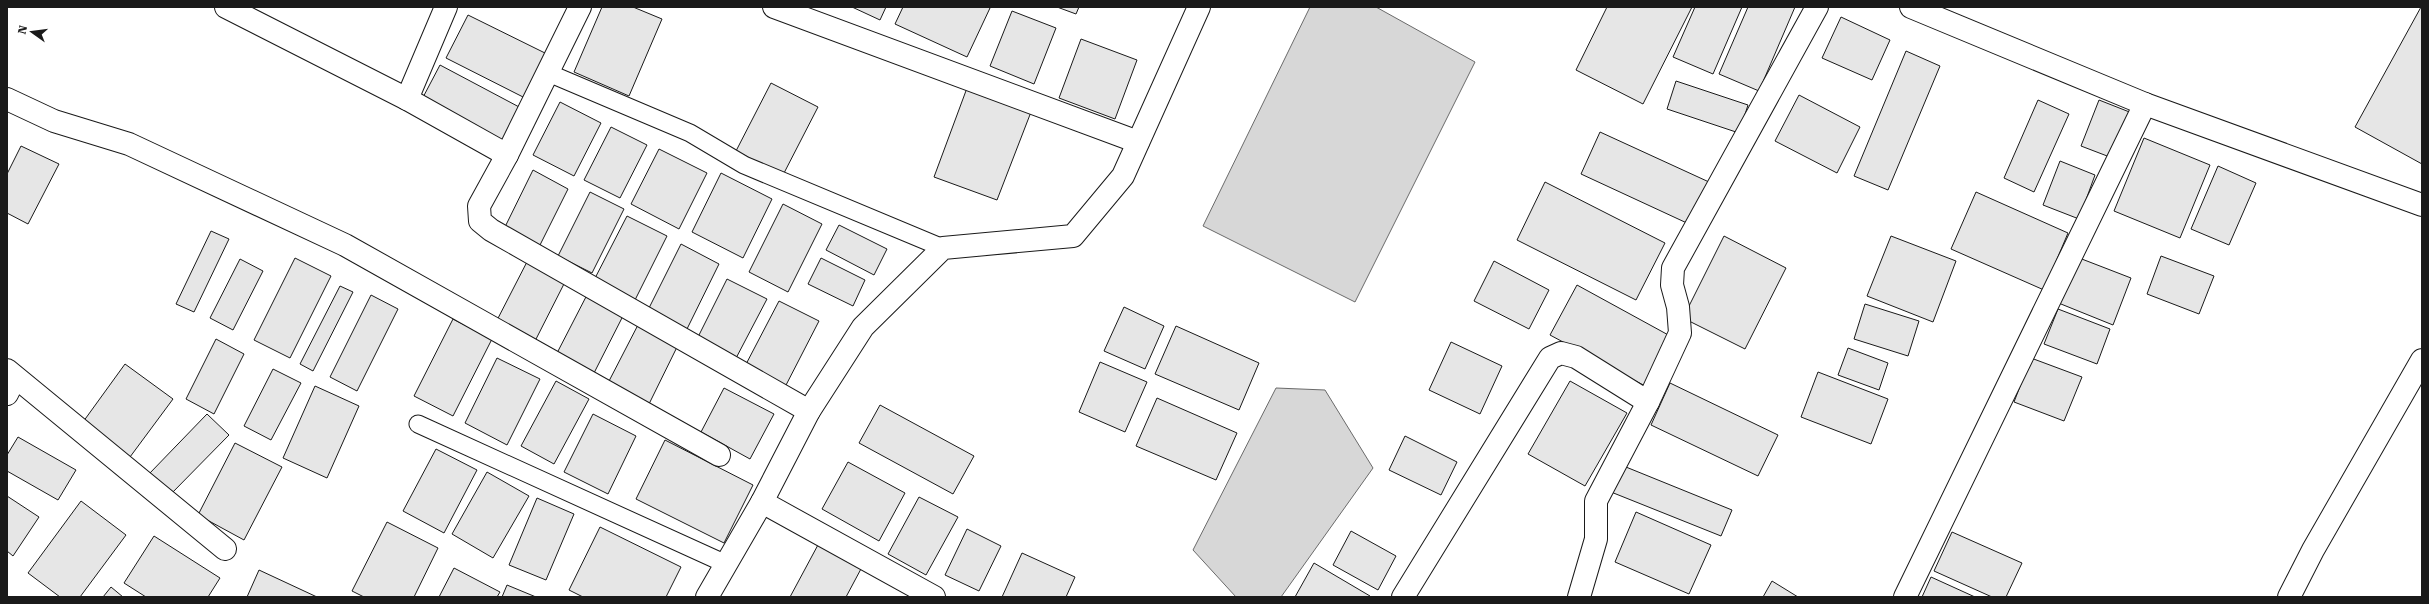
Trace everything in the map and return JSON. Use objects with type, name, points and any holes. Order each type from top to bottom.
[{"type":"street","points":[[226,7],[407,99],[506,154]]},
{"type":"street","points":[[407,99],[446,7]]},
{"type":"street","points":[[580,7],[479,206],[480,221],[491,230],[809,411]]},
{"type":"street","points":[[774,7],[1138,142]]},
{"type":"street","points":[[707,597],[762,502],[809,411],[863,327],[943,248],[1072,236],[1123,176],[1199,7]]},
{"type":"street","points":[[1579,597],[1596,539],[1596,501],[1648,402],[1680,333],[1678,307],[1672,285],[1672,268],[1817,7]]},
{"type":"street","points":[[1912,7],[2145,104],[2422,205]]},
{"type":"street","points":[[7,99],[54,121],[129,144],[344,245],[719,455]]},
{"type":"street","points":[[1905,597],[2145,104]]},
{"type":"street","points":[[1403,597],[1550,358],[1561,353],[1576,358],[1648,402]]},
{"type":"street","points":[[2289,597],[2313,550],[2422,360]]},
{"type":"street","points":[[10,380],[225,549]]},
{"type":"street","points":[[762,502],[934,597]]},
{"type":"lane","points":[[546,72],[690,133],[744,165],[943,248]]},
{"type":"lane","points":[[418,424],[726,564]]},
{"type":"shaded area","points":[[1310,7],[1376,7],[1475,62],[1355,302],[1203,226]]},
{"type":"shaded area","points":[[1276,388],[1325,390],[1373,468],[1281,597],[1236,597],[1193,550]]},
{"type":"building","points":[[602,7],[633,7],[662,19],[629,96],[574,72]]},
{"type":"building","points":[[852,7],[886,7],[880,20]]},
{"type":"building","points":[[903,7],[990,8],[967,57],[895,24]]},
{"type":"building","points":[[1057,7],[1079,7],[1076,14]]},
{"type":"building","points":[[1607,7],[1692,7],[1643,104],[1576,70]]},
{"type":"building","points":[[1695,7],[1742,7],[1713,74],[1673,57]]},
{"type":"building","points":[[1748,7],[1795,7],[1759,91],[1719,74]]},
{"type":"building","points":[[2422,7],[2422,164],[2355,127]]},
{"type":"building","points":[[1012,11],[1056,28],[1034,84],[990,66]]},
{"type":"building","points":[[468,15],[549,55],[527,99],[446,58]]},
{"type":"building","points":[[1841,17],[1890,40],[1872,80],[1822,58]]},
{"type":"building","points":[[1081,39],[1137,60],[1115,119],[1059,98]]},
{"type":"building","points":[[1906,51],[1940,66],[1888,190],[1854,176]]},
{"type":"building","points":[[440,65],[521,108],[500,146],[420,103]]},
{"type":"building","points":[[1676,81],[1748,105],[1739,133],[1667,109]]},
{"type":"building","points":[[771,83],[818,107],[783,175],[736,151]]},
{"type":"building","points":[[967,88],[1031,112],[997,200],[934,177]]},
{"type":"building","points":[[1799,95],[1860,127],[1837,173],[1775,141]]},
{"type":"building","points":[[2038,100],[2069,114],[2034,192],[2004,178]]},
{"type":"building","points":[[2099,100],[2132,113],[2115,159],[2081,146]]},
{"type":"building","points":[[560,102],[601,123],[574,176],[533,155]]},
{"type":"building","points":[[611,127],[647,145],[620,198],[584,180]]},
{"type":"building","points":[[1600,132],[1709,182],[1689,224],[1581,174]]},
{"type":"building","points":[[2144,138],[2210,165],[2180,238],[2114,211]]},
{"type":"building","points":[[21,146],[59,164],[28,224],[7,213],[7,174]]},
{"type":"building","points":[[659,149],[707,173],[679,229],[631,204]]},
{"type":"building","points":[[2060,161],[2095,175],[2079,219],[2043,205]]},
{"type":"building","points":[[2218,166],[2256,183],[2229,245],[2191,229]]},
{"type":"building","points":[[533,170],[568,189],[538,249],[503,231]]},
{"type":"building","points":[[721,173],[772,199],[743,258],[692,232]]},
{"type":"building","points":[[1545,182],[1665,243],[1636,300],[1517,240]]},
{"type":"building","points":[[590,192],[624,209],[592,273],[558,256]]},
{"type":"building","points":[[1976,192],[2068,233],[2044,290],[1951,249]]},
{"type":"building","points":[[783,204],[822,224],[788,292],[749,272]]},
{"type":"building","points":[[627,216],[667,236],[633,304],[592,284]]},
{"type":"building","points":[[839,225],[887,249],[874,275],[826,250]]},
{"type":"building","points":[[211,231],[229,239],[194,312],[176,304]]},
{"type":"building","points":[[1724,236],[1786,268],[1745,349],[1683,318]]},
{"type":"building","points":[[1891,236],[1956,261],[1933,322],[1867,296]]},
{"type":"building","points":[[681,244],[719,264],[686,331],[647,312]]},
{"type":"building","points":[[530,256],[568,276],[532,347],[494,326]]},
{"type":"building","points":[[2074,256],[2131,278],[2113,325],[2056,302]]},
{"type":"building","points":[[2161,256],[2214,276],[2199,314],[2147,294]]},
{"type":"building","points":[[295,258],[331,276],[290,358],[254,340]]},
{"type":"building","points":[[821,258],[865,280],[853,306],[808,284]]},
{"type":"building","points":[[240,259],[263,271],[233,330],[210,318]]},
{"type":"building","points":[[1494,261],[1549,290],[1529,329],[1474,301]]},
{"type":"building","points":[[727,279],[767,299],[734,362],[695,343]]},
{"type":"building","points":[[1577,285],[1672,337],[1645,386],[1550,335]]},
{"type":"building","points":[[340,286],[353,292],[313,371],[300,364]]},
{"type":"building","points":[[589,291],[626,310],[593,375],[556,355]]},
{"type":"building","points":[[371,295],[398,309],[357,391],[330,377]]},
{"type":"building","points":[[779,301],[819,321],[784,389],[744,368]]},
{"type":"building","points":[[1865,304],[1919,321],[1908,356],[1854,339]]},
{"type":"building","points":[[1124,307],[1164,326],[1145,369],[1104,351]]},
{"type":"building","points":[[2058,309],[2110,329],[2097,364],[2044,344]]},
{"type":"building","points":[[453,319],[492,339],[453,416],[414,396]]},
{"type":"building","points":[[640,321],[680,341],[649,404],[608,383]]},
{"type":"building","points":[[1176,326],[1259,363],[1239,410],[1155,374]]},
{"type":"building","points":[[216,339],[244,354],[214,414],[186,399]]},
{"type":"building","points":[[1451,342],[1502,366],[1480,414],[1429,390]]},
{"type":"building","points":[[1848,348],[1888,363],[1879,390],[1838,375]]},
{"type":"building","points":[[497,358],[540,379],[507,445],[465,423]]},
{"type":"building","points":[[2031,358],[2082,377],[2064,421],[2014,402]]},
{"type":"building","points":[[1100,362],[1147,382],[1125,432],[1079,412]]},
{"type":"building","points":[[125,364],[173,399],[130,457],[83,422]]},
{"type":"building","points":[[273,369],[301,383],[271,440],[244,426]]},
{"type":"building","points":[[1818,372],[1888,399],[1871,444],[1801,417]]},
{"type":"building","points":[[556,381],[589,399],[554,464],[521,446]]},
{"type":"building","points":[[1570,381],[1627,413],[1585,486],[1528,454]]},
{"type":"building","points":[[1670,383],[1778,435],[1758,476],[1651,425]]},
{"type":"building","points":[[315,386],[359,406],[327,478],[283,458]]},
{"type":"building","points":[[724,388],[774,414],[750,459],[701,432]]},
{"type":"building","points":[[1157,398],[1237,433],[1216,480],[1136,446]]},
{"type":"building","points":[[880,405],[974,456],[953,494],[859,443]]},
{"type":"building","points":[[207,414],[229,435],[170,495],[149,474]]},
{"type":"building","points":[[593,414],[636,436],[608,494],[564,472]]},
{"type":"building","points":[[1405,436],[1457,462],[1441,495],[1389,470]]},
{"type":"building","points":[[18,437],[76,470],[58,500],[7,471],[7,455]]},
{"type":"building","points":[[665,440],[753,485],[724,543],[636,499]]},
{"type":"building","points":[[235,443],[282,467],[244,540],[198,515]]},
{"type":"building","points":[[436,449],[477,470],[444,533],[403,511]]},
{"type":"building","points":[[848,462],[905,493],[879,541],[822,509]]},
{"type":"building","points":[[1621,465],[1732,510],[1721,536],[1611,492]]},
{"type":"building","points":[[487,472],[529,496],[493,558],[452,534]]},
{"type":"building","points":[[7,496],[39,517],[13,556],[7,551]]},
{"type":"building","points":[[919,497],[958,517],[926,575],[888,554]]},
{"type":"building","points":[[537,498],[574,514],[546,580],[509,565]]},
{"type":"building","points":[[81,501],[126,535],[80,597],[60,597],[28,573]]},
{"type":"building","points":[[1636,512],[1711,545],[1689,594],[1615,562]]},
{"type":"building","points":[[387,522],[438,548],[414,597],[364,597],[352,591]]},
{"type":"building","points":[[600,527],[681,567],[666,597],[583,597],[569,590]]},
{"type":"building","points":[[967,529],[1001,546],[979,591],[945,575]]},
{"type":"building","points":[[1351,531],[1396,556],[1378,590],[1333,565]]},
{"type":"building","points":[[1952,532],[2022,563],[2006,597],[1992,597],[1934,571]]},
{"type":"building","points":[[154,536],[220,578],[208,597],[146,597],[124,583]]},
{"type":"building","points":[[819,543],[862,567],[846,597],[790,597]]},
{"type":"building","points":[[1022,553],[1075,577],[1066,597],[1002,597]]},
{"type":"building","points":[[1314,563],[1370,596],[1370,597],[1295,597]]},
{"type":"building","points":[[454,568],[500,592],[497,597],[439,597]]},
{"type":"building","points":[[259,570],[317,597],[247,597]]},
{"type":"building","points":[[1931,577],[1975,597],[1922,597]]},
{"type":"building","points":[[1772,581],[1798,597],[1763,597]]},
{"type":"building","points":[[507,585],[536,597],[502,597]]},
{"type":"building","points":[[111,587],[123,597],[103,597]]}]
